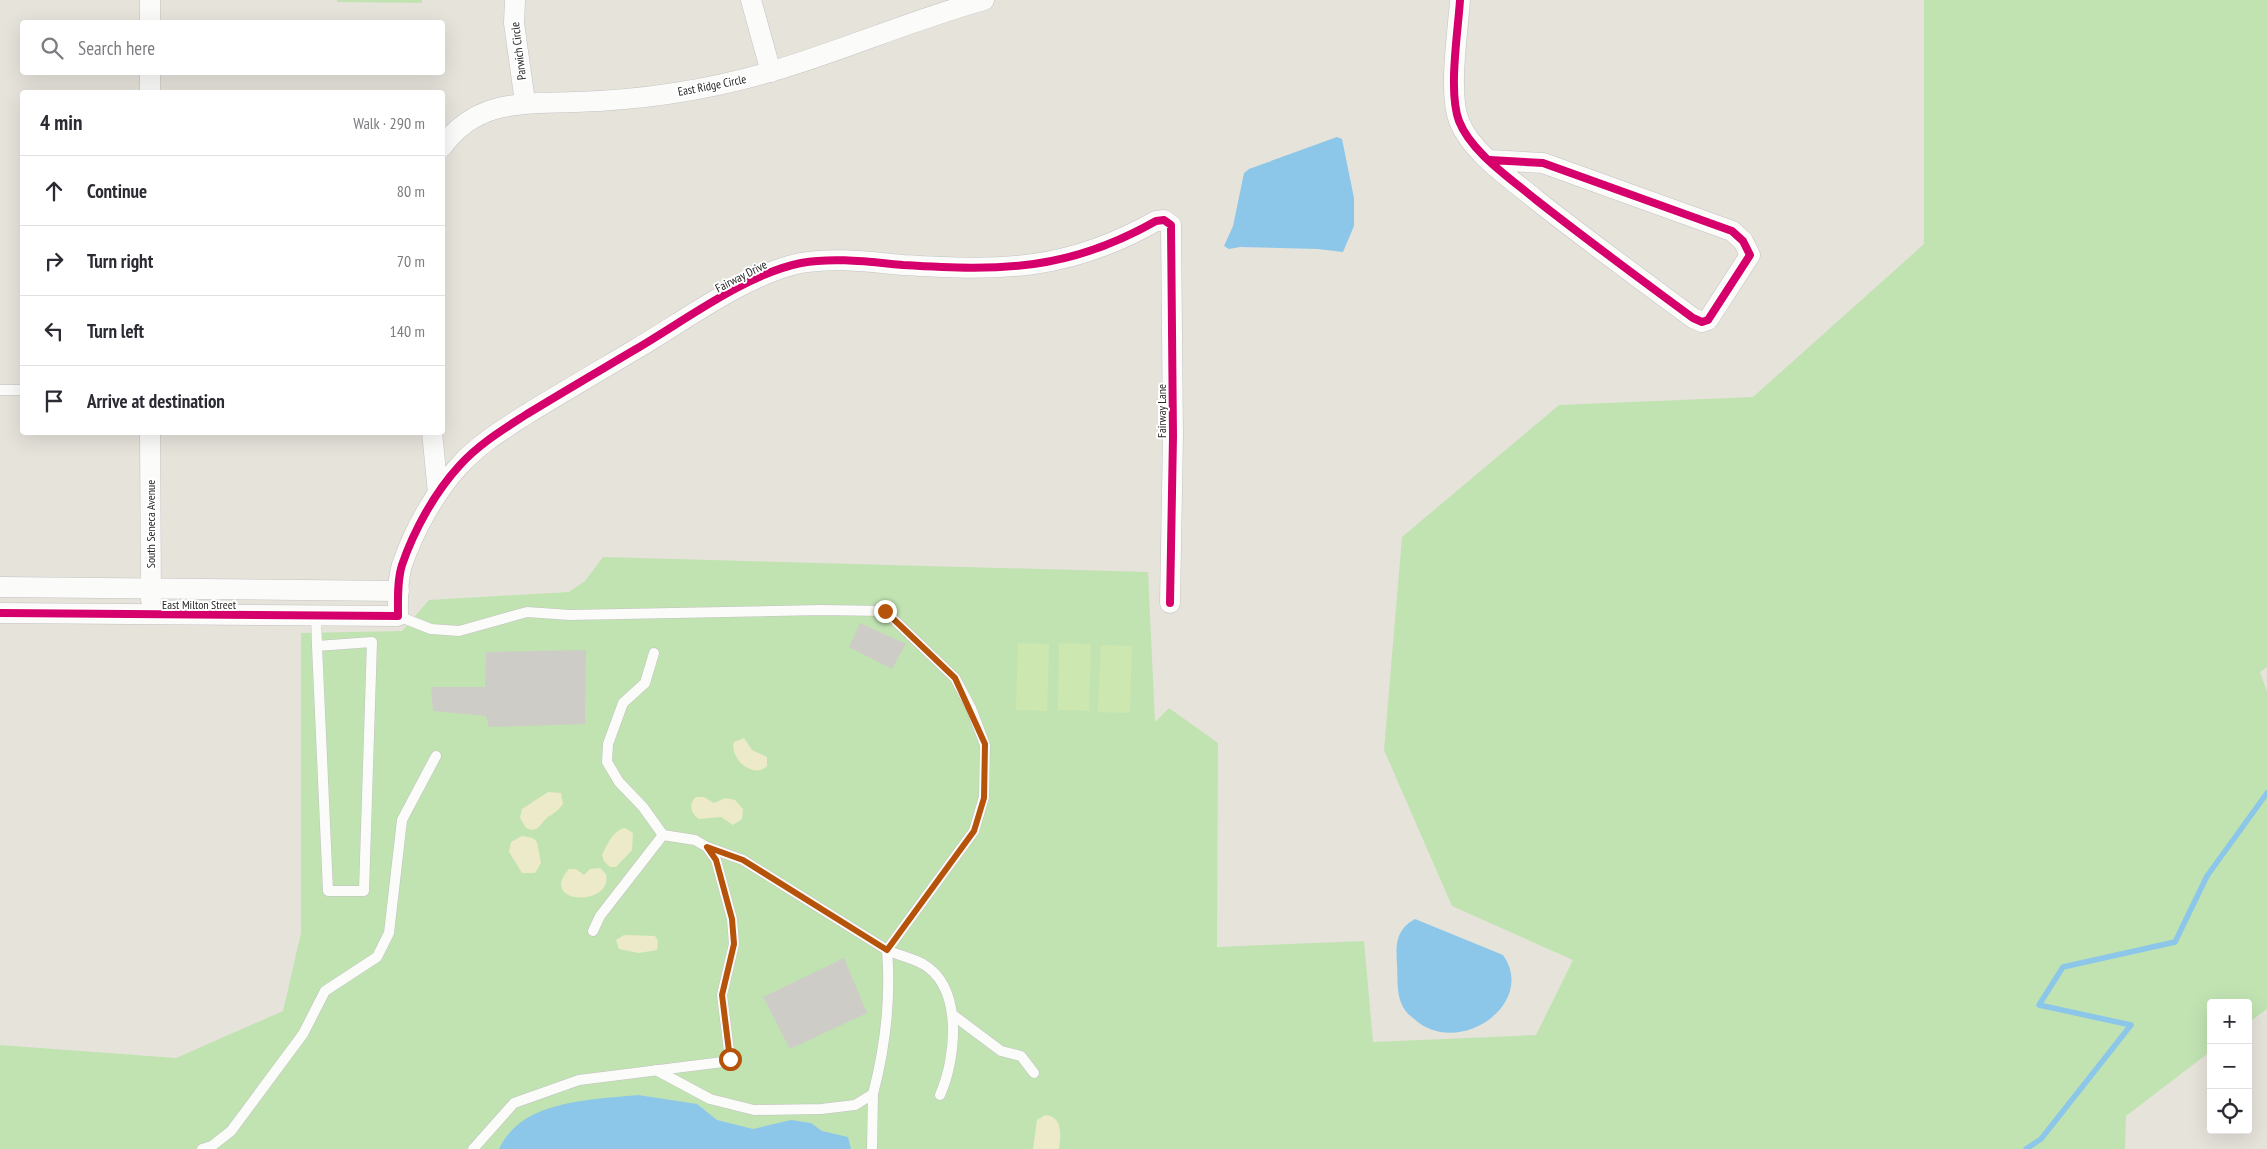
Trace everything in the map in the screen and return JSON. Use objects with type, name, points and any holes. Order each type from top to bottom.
[{"type":"street","points":[[150,0],[150,20]]},
{"type":"street","name":"Parwich Circle","points":[[515,0],[514,23],[525,102]]},
{"type":"street","points":[[751,0],[771,72]]},
{"type":"street","name":"East Ridge Circle","points":[[445,144],[456,132],[478,115],[509,104],[525,102],[576,102],[660,95],[771,72],[901,26],[984,0]]},
{"type":"street","points":[[1460,0],[1454,96],[1458,119],[1468,139],[1490,160],[1588,241],[1693,318],[1702,322],[1708,320],[1750,255],[1744,242],[1732,231],[1543,163],[1490,160]]},
{"type":"street","points":[[150,75],[150,90]]},
{"type":"street","name":"Fairway Drive","points":[[438,493],[460,465],[499,432],[761,276],[801,263],[830,260],[950,267],[1001,268],[1031,266],[1072,257],[1112,243],[1156,221],[1166,220]]},
{"type":"street","name":"Fairway Lane","points":[[1166,220],[1171,225],[1172,436],[1170,603]]},
{"type":"street","name":"South Seneca Avenue","points":[[150,435],[150,614]]},
{"type":"street","points":[[398,616],[401,567],[418,528],[438,493],[432,435]]},
{"type":"street","name":"East Milton Street","points":[[0,587],[399,591]]},
{"type":"street","points":[[269,590],[269,616]]},
{"type":"street","name":"East Milton Street","points":[[0,613],[398,616]]},
{"type":"lane","points":[[0,390],[20,390]]},
{"type":"lane","points":[[398,616],[431,629],[459,631],[528,612],[570,615],[821,610],[885,611],[955,678],[985,744],[984,798],[974,831],[887,950],[884,1052],[873,1094],[872,1149]]},
{"type":"lane","points":[[316,616],[317,646],[328,892],[364,892],[372,642],[317,646]]},
{"type":"lane","points":[[654,653],[645,682],[623,703],[608,744],[607,762],[619,782],[644,807],[663,835],[695,840],[707,847],[743,860],[887,950],[924,964],[938,978],[948,997],[953,1016],[951,1065],[940,1095]]},
{"type":"lane","points":[[202,1149],[212,1146],[231,1131],[303,1034],[325,991],[377,957],[389,933],[402,820],[436,756]]},
{"type":"lane","points":[[593,931],[600,916],[663,835]]},
{"type":"lane","points":[[473,1149],[514,1103],[579,1080],[723,1062],[730,1059],[722,995],[734,944],[732,919],[716,860],[707,847]]},
{"type":"lane","points":[[953,1016],[1001,1051],[1021,1056],[1034,1073]]},
{"type":"lane","points":[[656,1070],[710,1099],[754,1110],[820,1109],[855,1105],[873,1094]]},
{"type":"green space","points":[[337,0],[422,0],[422,3],[337,2]]},
{"type":"green space","points":[[1924,0],[2267,0],[2267,667],[2260,672],[2267,692],[2267,1009],[2252,1020],[2252,999],[2207,999],[2207,1054],[2126,1116],[2125,1149],[0,1149],[0,1045],[176,1058],[283,1011],[301,933],[301,633],[402,631],[429,600],[569,592],[585,581],[603,557],[1148,572],[1155,722],[1169,708],[1218,743],[1217,947],[1364,941],[1373,1042],[1536,1035],[1573,960],[1452,906],[1384,750],[1402,537],[1559,405],[1753,397],[1924,244]]},
{"type":"green space","points":[[1018,643],[1049,644],[1047,711],[1016,710]]},
{"type":"green space","points":[[1059,643],[1091,644],[1089,711],[1058,710]]},
{"type":"green space","points":[[1101,645],[1132,646],[1130,713],[1098,712]]},
{"type":"sand","points":[[744,738],[752,750],[767,757],[767,766],[761,770],[749,769],[743,765],[735,754],[734,742]]},
{"type":"sand","points":[[548,792],[561,793],[563,804],[545,819],[537,829],[526,828],[520,818],[522,809]]},
{"type":"sand","points":[[696,797],[704,797],[714,803],[725,798],[735,800],[743,809],[742,819],[733,825],[721,817],[699,819],[691,808],[692,802]]},
{"type":"sand","points":[[625,828],[633,833],[632,850],[616,867],[610,867],[604,861],[602,855],[614,835]]},
{"type":"sand","points":[[522,836],[533,838],[537,842],[541,863],[535,873],[522,873],[509,852],[511,842]]},
{"type":"sand","points":[[600,868],[606,874],[605,885],[599,892],[589,897],[578,897],[568,895],[562,889],[562,881],[569,869],[576,869],[584,875],[590,869]]},
{"type":"sand","points":[[624,935],[655,936],[658,941],[657,950],[639,953],[619,949],[616,940]]},
{"type":"sand","points":[[1045,1115],[1055,1119],[1060,1127],[1059,1149],[1033,1149],[1037,1120]]},
{"type":"water","points":[[1337,137],[1342,139],[1354,198],[1354,226],[1343,252],[1318,249],[1240,247],[1229,249],[1224,246],[1233,226],[1244,173],[1249,169]]},
{"type":"water","points":[[1415,919],[1503,955],[1511,973],[1510,991],[1502,1008],[1488,1021],[1470,1029],[1451,1033],[1431,1029],[1413,1018],[1405,1010],[1398,992],[1397,945],[1400,933],[1408,923]]},
{"type":"water","points":[[638,1095],[697,1104],[717,1120],[753,1129],[791,1120],[811,1123],[822,1131],[848,1137],[851,1149],[499,1149],[510,1133],[524,1120],[541,1111],[580,1101]]},
{"type":"building","points":[[860,623],[906,644],[892,669],[849,647]]},
{"type":"building","points":[[586,650],[585,724],[489,727],[486,716],[433,711],[431,687],[485,687],[486,652]]},
{"type":"building","points":[[844,958],[867,1013],[790,1049],[763,997]]},
{"type":"waterway","points":[[2026,1149],[2041,1139],[2131,1025],[2039,1005],[2063,967],[2175,942],[2207,876],[2267,793]]},
{"type":"cycle path","points":[[1460,0],[1454,78],[1456,109],[1459,121],[1472,143],[1492,164],[1594,244],[1693,318],[1702,322],[1708,320],[1750,255],[1743,241],[1732,231],[1543,163],[1490,160]]},
{"type":"cycle path","points":[[0,613],[398,616],[400,571],[413,538],[434,499],[467,457],[492,437],[527,414],[737,288],[780,269],[801,263],[826,260],[972,268],[1034,264],[1093,250],[1156,221],[1164,220],[1171,225],[1173,436],[1170,603]]},
{"type":"route","points":[[730,1059],[722,995],[734,944],[732,919],[716,860],[707,847],[743,860],[887,950],[974,831],[984,798],[985,744],[971,708],[955,678],[885,611]]}]
